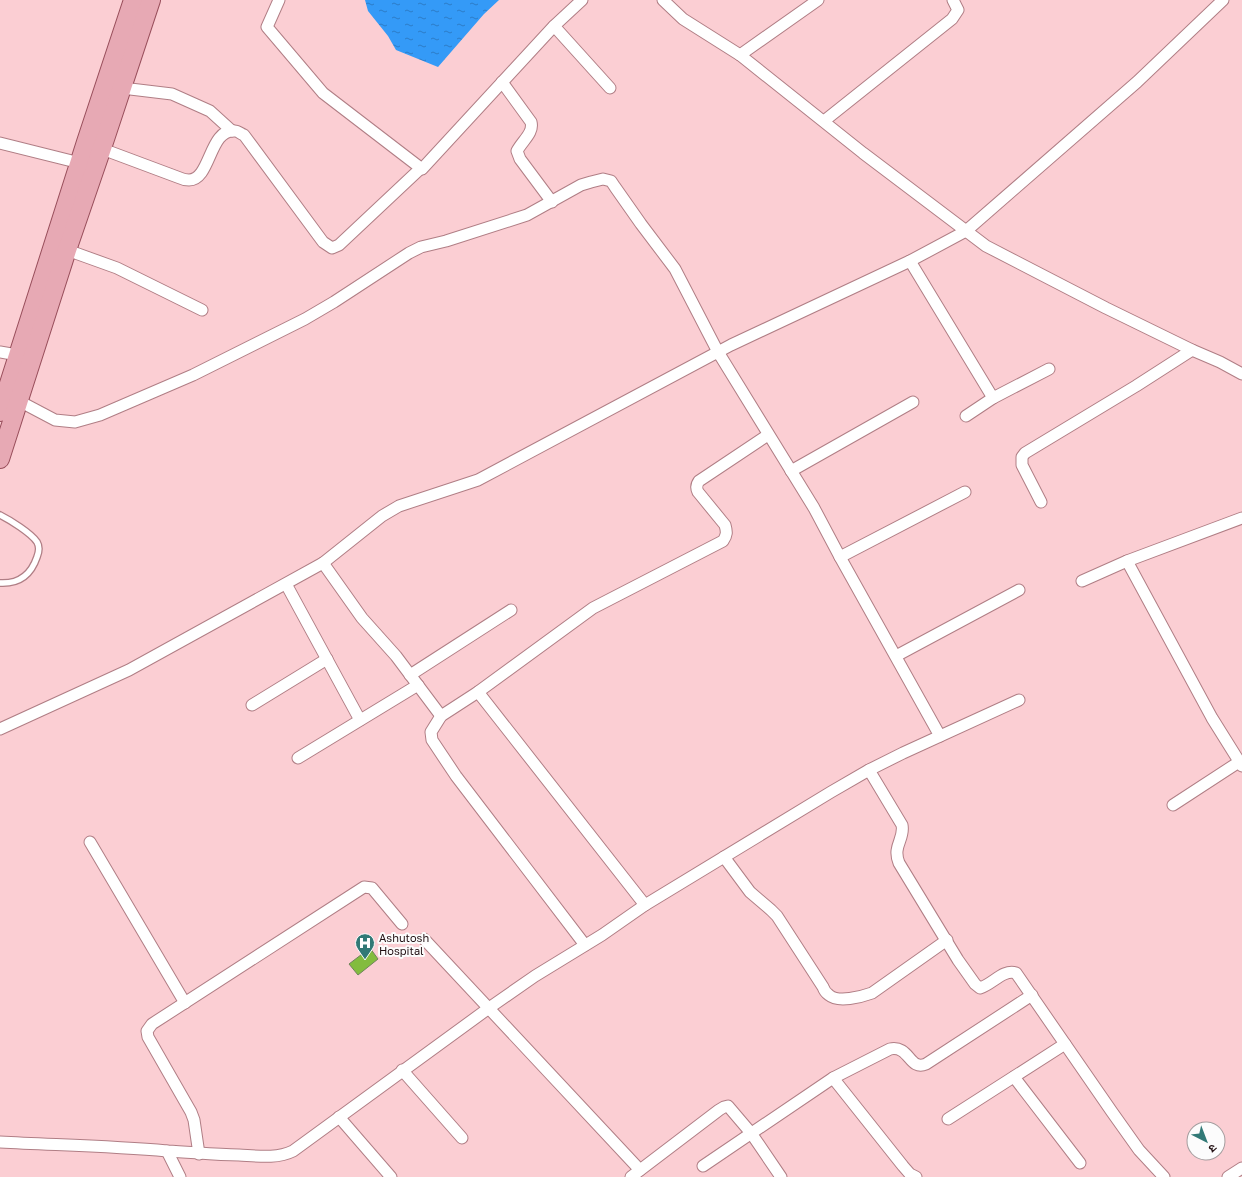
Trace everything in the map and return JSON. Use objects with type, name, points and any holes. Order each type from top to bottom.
[{"type":"main road","points":[[0,412],[25,357],[67,250],[133,0]]},
{"type":"main road","points":[[0,459],[19,401],[25,357],[80,163],[94,145],[122,88],[151,0]]},
{"type":"street","points":[[279,0],[267,27],[277,39],[323,93],[421,168]]},
{"type":"street","points":[[94,145],[180,178],[189,180],[194,179],[200,174],[219,138],[226,132],[236,131],[244,135],[323,242],[332,248],[339,245],[421,168],[422,169],[554,26],[582,0]]},
{"type":"street","points":[[663,0],[683,19],[740,55],[863,153],[986,246],[1106,308],[1242,374]]},
{"type":"street","points":[[740,55],[818,0]]},
{"type":"street","points":[[824,122],[952,18],[958,10],[953,0]]},
{"type":"street","points":[[0,729],[129,670],[286,584],[323,563],[382,516],[399,506],[478,480],[718,352],[910,261],[966,231],[1137,82],[1223,0]]},
{"type":"street","points":[[554,26],[610,88]]},
{"type":"street","points":[[502,82],[533,127],[517,151],[520,159],[552,202]]},
{"type":"street","points":[[122,88],[172,94],[210,111],[232,131]]},
{"type":"street","points":[[0,144],[80,163]]},
{"type":"street","points":[[19,401],[55,420],[75,422],[100,415],[193,375],[304,319],[334,302],[408,253],[421,247],[446,241],[528,215],[581,186],[603,179],[616,187],[640,224],[675,269],[718,352],[814,508],[940,736]]},
{"type":"street","points":[[67,250],[117,268],[202,310]]},
{"type":"street","points":[[910,261],[993,398]]},
{"type":"street","points":[[1041,502],[1022,465],[1022,457],[1026,453],[1192,350]]},
{"type":"street","points":[[0,352],[25,357]]},
{"type":"street","points":[[966,416],[993,398],[1050,369]]},
{"type":"street","points":[[791,471],[913,402]]},
{"type":"street","points":[[585,945],[456,776],[432,740],[431,732],[441,716],[478,692],[593,608],[723,540],[727,531],[725,525],[698,492],[696,488],[697,484],[768,435]]},
{"type":"street","points":[[840,556],[965,492]]},
{"type":"street","points":[[1082,581],[1127,561],[1242,518]]},
{"type":"street","points":[[1127,561],[1212,718],[1241,764],[1173,805]]},
{"type":"street","points":[[323,563],[362,618],[396,656],[441,716]]},
{"type":"street","points":[[286,584],[360,720]]},
{"type":"street","points":[[896,656],[1019,590]]},
{"type":"street","points":[[410,675],[511,610]]},
{"type":"street","points":[[252,705],[327,659]]},
{"type":"street","points":[[298,758],[418,685]]},
{"type":"street","points":[[478,692],[645,905]]},
{"type":"street","points":[[0,1142],[166,1150],[199,1154],[252,1156],[278,1156],[293,1151],[489,1008],[535,976],[645,905],[869,770],[1019,700]]},
{"type":"street","points":[[869,770],[902,825],[903,829],[896,849],[896,856],[899,863],[975,984],[980,988],[1006,973],[1016,973],[1139,1150],[1164,1177]]},
{"type":"street","points":[[90,842],[185,1003]]},
{"type":"street","points":[[724,858],[750,892],[777,916],[829,996],[838,999],[861,998],[872,993],[947,940]]},
{"type":"street","points":[[199,1154],[194,1120],[191,1112],[148,1037],[147,1031],[152,1024],[364,887],[372,888],[402,924]]},
{"type":"street","points":[[424,939],[489,1008],[635,1173],[724,1106],[728,1106],[751,1133],[782,1177]]},
{"type":"street","points":[[703,1166],[833,1078],[890,1049],[896,1048],[904,1051],[917,1065],[921,1066],[926,1064],[1032,995]]},
{"type":"street","points":[[948,1118],[1065,1044]]},
{"type":"street","points":[[402,1070],[462,1138]]},
{"type":"street","points":[[1014,1076],[1080,1163]]},
{"type":"street","points":[[833,1078],[903,1166],[910,1174],[916,1177]]},
{"type":"street","points":[[339,1117],[391,1177]]},
{"type":"street","points":[[166,1150],[180,1177]]},
{"type":"street","points":[[1228,1177],[1242,1168]]},
{"type":"lane","points":[[0,515],[24,529],[37,542],[39,550],[34,566],[26,576],[16,582],[0,582]]},
{"type":"water","points":[[365,0],[499,0],[484,14],[438,67],[396,50],[388,36],[368,11]]},
{"type":"building","points":[[370,948],[378,959],[358,975],[349,964]]},
{"type":"place","name":"Ashutosh Hospital","points":[[365,960]]}]
